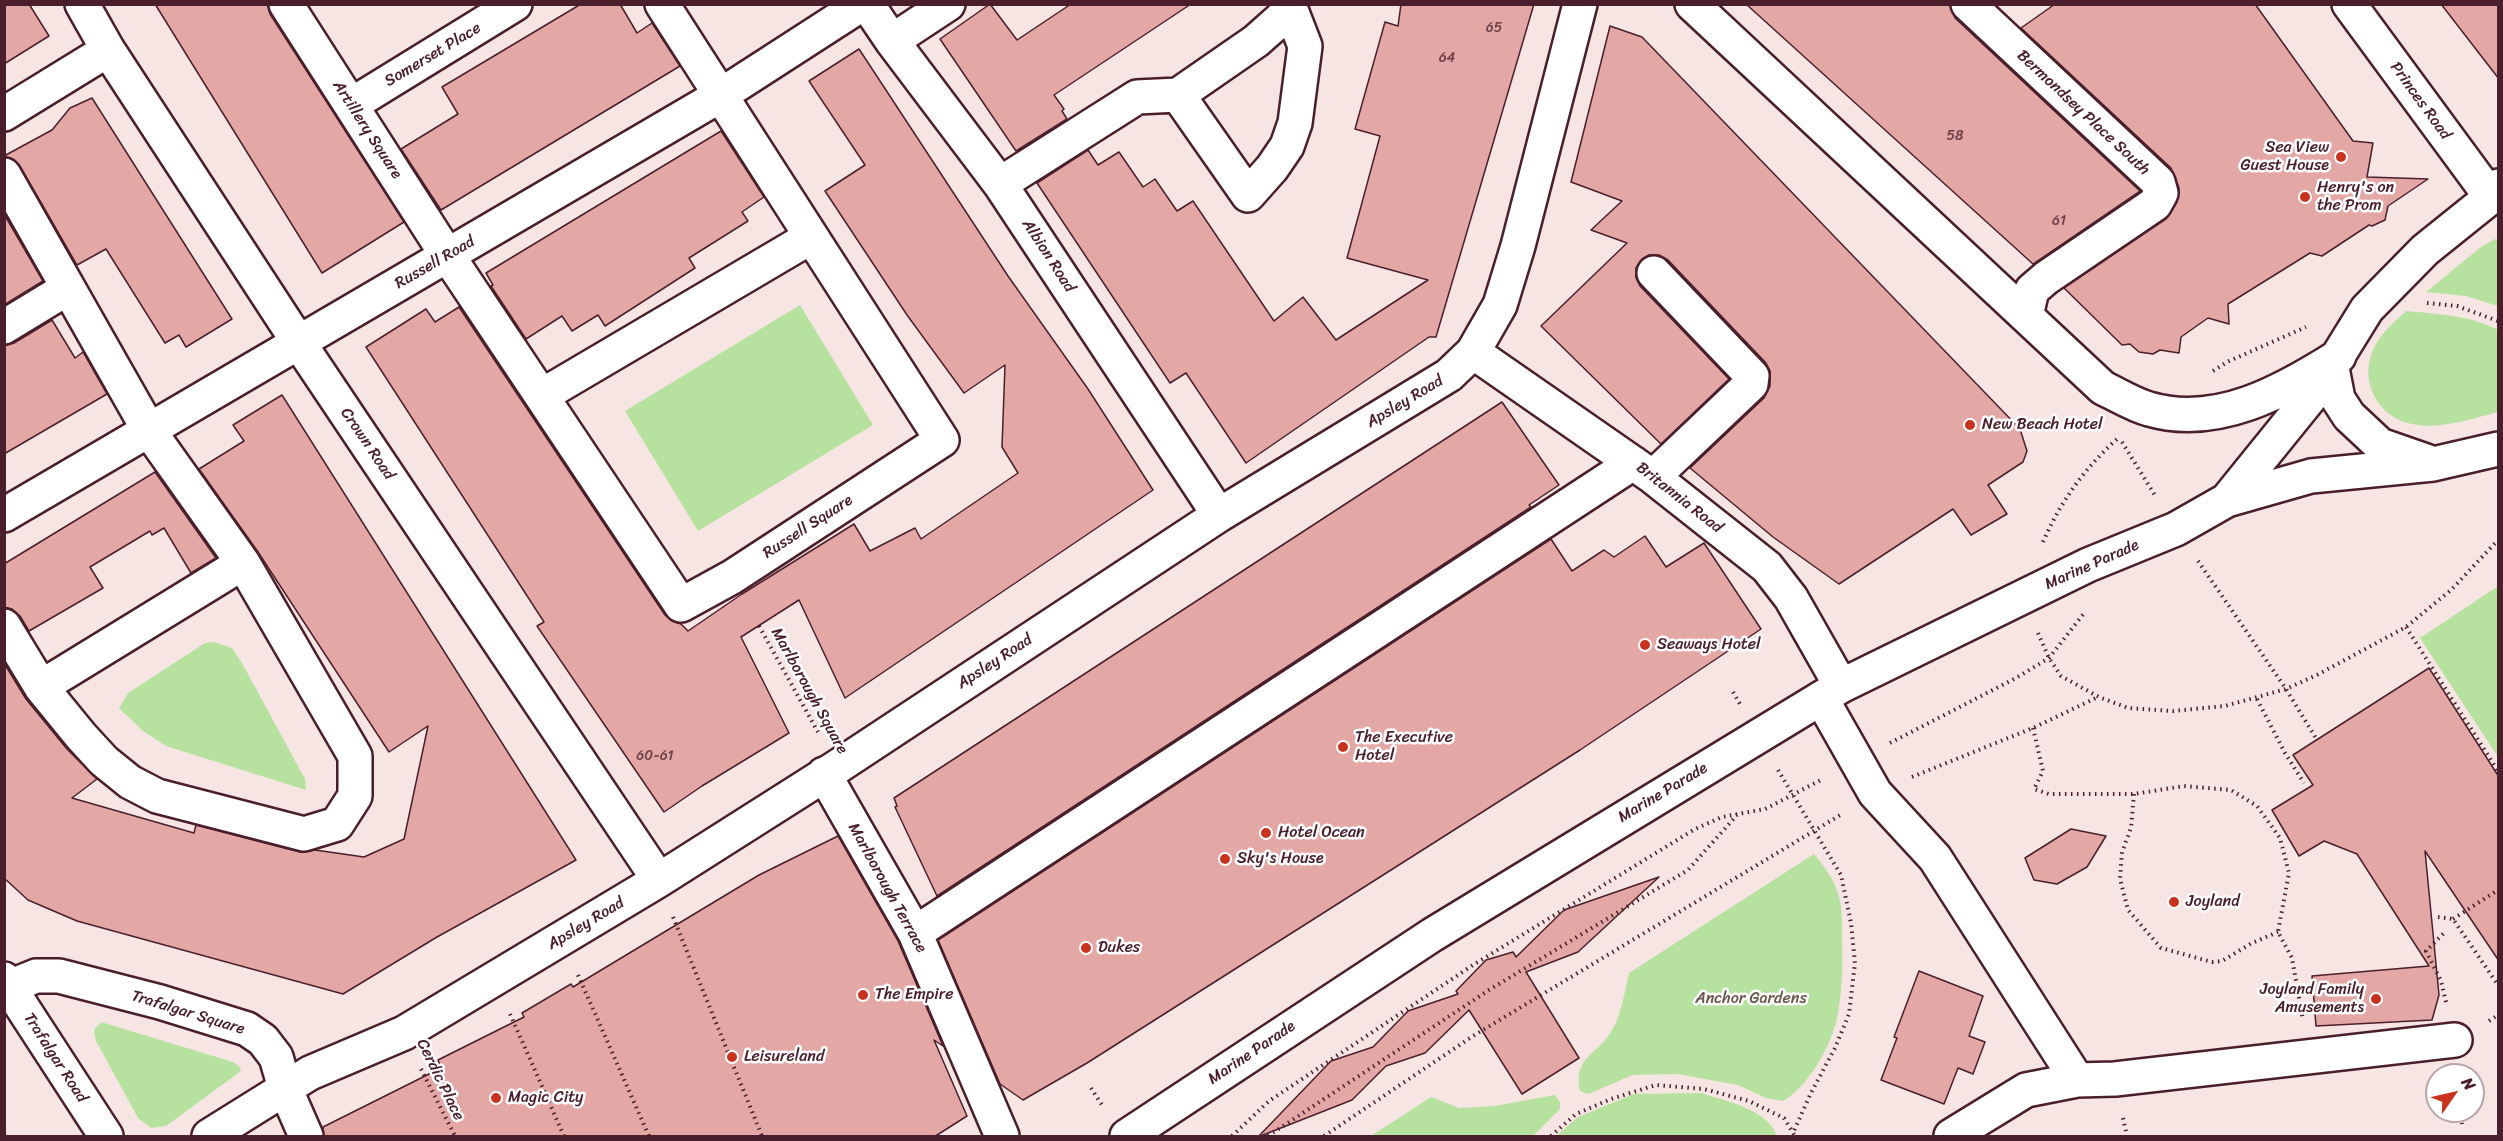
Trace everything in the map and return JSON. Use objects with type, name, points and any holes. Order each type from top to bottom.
[{"type":"street","name":"Crown Road","points":[[82,4],[108,50],[299,343],[658,880]]},
{"type":"street","name":"Artillery Square","points":[[286,4],[448,255]]},
{"type":"street","name":"Somerset Place","points":[[351,105],[515,4]]},
{"type":"street","points":[[662,4],[721,95]]},
{"type":"street","name":"Russell Road","points":[[4,515],[150,432],[721,95],[861,4]]},
{"type":"street","name":"Albion Road","points":[[867,4],[892,41],[1000,184],[1219,515]]},
{"type":"street","points":[[892,41],[948,4]]},
{"type":"street","points":[[1692,4],[2103,388],[2150,409],[2194,415],[2231,409],[2275,393],[2335,362],[2338,399],[2349,416],[2380,445],[2433,464]]},
{"type":"street","name":"Bermondsey Place South","points":[[1968,4],[2158,182],[2161,193],[2155,204],[2046,278],[2032,290],[2026,316]]},
{"type":"street","name":"Princes Road","points":[[2349,4],[2495,192]]},
{"type":"street","points":[[1000,184],[1137,97],[1178,95],[1256,41],[1288,7],[1305,46],[1295,123],[1287,146],[1272,168],[1248,195],[1178,95]]},
{"type":"street","name":"Apsley Road","points":[[209,1137],[310,1073],[404,1033],[658,880],[830,771],[1219,515],[1449,375],[1473,352],[1500,305],[1518,246],[1577,12]]},
{"type":"street","points":[[4,114],[108,50]]},
{"type":"street","name":"Russell Square","points":[[448,255],[681,605],[732,577],[942,440],[721,95]]},
{"type":"street","points":[[4,175],[150,432],[243,563],[356,756],[355,796],[337,824],[304,834],[157,796],[130,782],[104,761],[81,736],[41,687],[4,626]]},
{"type":"street","name":"Marine Parade","points":[[2227,500],[2335,362],[2367,309],[2425,250],[2495,192]]},
{"type":"street","points":[[543,395],[811,237]]},
{"type":"street","points":[[915,933],[1643,470],[1751,384],[1752,376],[1654,273]]},
{"type":"street","points":[[4,327],[69,288]]},
{"type":"street","name":"Britannia Road","points":[[1473,352],[1643,470],[1767,567],[1791,598],[1831,692],[1855,761],[1875,793],[1935,858],[2077,1080]]},
{"type":"street","name":"Marine Parade","points":[[1127,1137],[1432,935],[1831,692],[2078,570],[2176,529],[2227,500],[2311,477],[2433,464],[2499,449]]},
{"type":"street","points":[[41,687],[243,563]]},
{"type":"street","name":"Marlborough Terrace","points":[[830,771],[915,933],[1002,1137]]},
{"type":"street","name":"Trafalgar Square","points":[[7,983],[36,976],[60,976],[160,1002],[247,1029],[263,1040],[276,1057],[285,1088],[306,1137]]},
{"type":"street","name":"Trafalgar Road","points":[[7,983],[105,1137]]},
{"type":"street","points":[[1952,1137],[2026,1090],[2077,1080],[2115,1079],[2454,1040]]},
{"type":"path","points":[[2103,388],[2119,438],[2176,529],[2286,689],[2317,740]]},
{"type":"path","points":[[2037,630],[2049,658],[2061,676],[2099,697],[2128,708],[2173,711],[2225,706],[2257,699],[2286,689],[2326,671],[2406,627],[2451,590],[2499,540]]},
{"type":"path","points":[[1232,1137],[1269,1101],[1473,965],[1695,829],[1722,817],[1765,810],[2016,678],[2049,658],[2091,605]]},
{"type":"path","name":"Marlborough Square","points":[[759,626],[830,771]]},
{"type":"path","points":[[2406,627],[2499,771]]},
{"type":"path","points":[[1732,692],[1841,875],[1851,923],[1855,963],[1849,1014],[1835,1048],[1811,1093],[1794,1135]]},
{"type":"path","points":[[1323,1137],[1473,1036],[1875,793],[2033,728],[2099,697]]},
{"type":"path","points":[[2257,699],[2285,753],[2304,783]]},
{"type":"path","points":[[2033,728],[2043,771],[2034,789],[2049,794],[2134,794],[2184,786],[2230,790],[2257,806],[2280,838],[2289,873],[2278,932],[2292,958],[2305,1031],[2306,1058]]},
{"type":"path","points":[[2134,794],[2131,828],[2122,852],[2120,879],[2128,910],[2161,948],[2212,962],[2222,962],[2278,932]]},
{"type":"path","points":[[1268,1137],[1489,990],[1688,870],[1737,814]]},
{"type":"path","points":[[658,880],[762,1137]]},
{"type":"path","points":[[2438,917],[2453,919],[2499,890]]},
{"type":"path","points":[[2453,919],[2499,985]]},
{"type":"path","points":[[561,938],[649,1137]]},
{"type":"path","points":[[495,980],[564,1137]]},
{"type":"path","name":"Cerdic Place","points":[[404,1033],[455,1137]]},
{"type":"path","points":[[1551,1137],[1576,1114],[1611,1099],[1656,1085],[1704,1089],[1749,1101],[1784,1118],[1794,1135]]},
{"type":"green space","points":[[2498,239],[2498,306],[2466,296],[2426,292],[2481,247]]},
{"type":"green space","points":[[800,305],[873,425],[698,531],[625,411]]},
{"type":"green space","points":[[2406,311],[2465,318],[2498,330],[2498,412],[2434,426],[2412,424],[2400,420],[2381,406],[2370,385],[2369,362],[2379,339]]},
{"type":"green space","points":[[2498,586],[2498,757],[2420,638]]},
{"type":"green space","points":[[214,642],[232,648],[242,663],[305,779],[306,790],[166,746],[143,731],[119,708],[128,693],[205,643]]},
{"type":"green space","name":"Anchor Gardens","points":[[1814,854],[1831,877],[1840,899],[1842,981],[1837,1018],[1830,1041],[1817,1065],[1801,1086],[1783,1101],[1766,1098],[1738,1085],[1678,1074],[1632,1075],[1589,1094],[1580,1091],[1579,1080],[1583,1063],[1611,1032],[1622,1003],[1629,973]]},
{"type":"green space","points":[[101,1022],[233,1062],[239,1066],[241,1071],[166,1126],[151,1128],[138,1118],[96,1041],[94,1030]]},
{"type":"green space","points":[[1701,1093],[1745,1107],[1765,1119],[1777,1136],[1556,1136],[1578,1117],[1634,1094]]},
{"type":"green space","points":[[1555,1095],[1560,1102],[1560,1109],[1533,1136],[1371,1136],[1431,1097],[1459,1108],[1494,1106]]},
{"type":"building","points":[[4,4],[29,4],[49,36],[4,64]]},
{"type":"building","points":[[155,4],[267,4],[270,14],[404,222],[322,273]]},
{"type":"building","points":[[581,4],[620,4],[637,33],[652,23],[680,66],[441,210],[401,149],[458,114],[442,87]]},
{"type":"building","points":[[990,4],[1017,40],[1071,4],[1191,4],[1054,95],[1064,109],[1062,111],[1067,119],[1016,151],[940,39]]},
{"type":"building","points":[[1401,4],[1534,4],[1436,337],[1429,337],[1246,463],[1186,373],[1170,383],[1037,183],[1088,150],[1098,165],[1119,152],[1143,187],[1155,179],[1177,211],[1193,201],[1274,321],[1303,297],[1336,340],[1428,280],[1347,258],[1380,136],[1355,129],[1385,22],[1398,26]]},
{"type":"building","points":[[1746,4],[1950,4],[1955,18],[2140,191],[2033,264]]},
{"type":"building","points":[[2055,4],[2255,4],[2353,141],[2373,143],[2367,177],[2428,179],[2388,206],[2385,220],[2372,226],[2369,225],[2322,256],[2310,253],[2228,304],[2229,324],[2208,318],[2181,337],[2179,353],[2160,350],[2153,354],[2139,352],[2130,344],[2122,345],[2064,288],[2166,219],[2177,202],[2179,188],[2171,168],[2021,28]]},
{"type":"building","points":[[2441,4],[2499,4],[2499,79]]},
{"type":"building","points":[[1610,26],[1642,37],[2020,429],[2027,451],[2023,462],[1988,485],[2007,514],[1971,535],[1953,509],[1839,584],[1773,537],[1690,468],[1764,398],[1770,386],[1770,371],[1766,363],[1668,260],[1659,255],[1649,255],[1642,259],[1636,268],[1636,278],[1640,286],[1729,379],[1661,444],[1541,326],[1627,243],[1591,230],[1622,201],[1571,182]]},
{"type":"building","points":[[859,49],[1008,276],[1088,389],[1153,490],[845,698],[799,600],[741,637],[789,733],[664,812],[537,626],[544,622],[366,347],[426,309],[435,322],[459,307],[665,615],[688,631],[742,594],[854,524],[870,551],[915,528],[921,539],[1018,473],[1002,447],[1005,365],[964,393],[907,315],[825,191],[865,165],[809,81]]},
{"type":"building","points":[[92,98],[232,319],[186,347],[179,335],[165,343],[106,249],[77,265],[20,166],[13,159],[4,156],[52,130],[70,108]]},
{"type":"building","points":[[721,131],[764,197],[742,212],[748,221],[689,258],[695,268],[605,326],[598,315],[572,331],[562,316],[526,339],[491,286],[493,285],[486,273]]},
{"type":"building","points":[[4,214],[43,281],[4,305]]},
{"type":"building","points":[[52,320],[75,358],[83,352],[107,394],[4,454],[4,346],[14,343]]},
{"type":"building","points":[[282,395],[576,860],[437,937],[343,994],[77,921],[28,900],[4,878],[4,663],[26,699],[67,749],[97,779],[72,798],[194,833],[196,825],[300,852],[315,850],[364,857],[404,839],[428,726],[389,752],[258,552],[199,469],[244,441],[233,425]]},
{"type":"building","points":[[1502,402],[1559,485],[1529,505],[1531,507],[937,896],[895,807],[897,806],[894,798]]},
{"type":"building","points":[[155,472],[216,558],[191,573],[164,528],[152,535],[150,531],[90,567],[103,588],[29,631],[20,616],[12,609],[4,607],[4,564]]},
{"type":"building","points":[[1645,536],[1666,567],[1704,543],[1761,629],[1580,750],[1087,1063],[1023,1100],[1000,1084],[938,940],[1551,539],[1572,571],[1604,550],[1614,557]]},
{"type":"building","points":[[2429,668],[2499,777],[2499,961],[2425,851],[2439,995],[2432,1020],[2316,1026],[2312,976],[2429,966],[2357,854],[2324,841],[2299,856],[2272,810],[2313,785],[2293,755]]},
{"type":"building","points":[[2071,829],[2106,836],[2087,867],[2057,884],[2034,880],[2025,858]]},
{"type":"building","points":[[838,836],[898,941],[943,1046],[934,1040],[967,1116],[934,1137],[324,1137],[323,1127],[441,1068],[438,1060],[524,1017],[522,1013],[571,984],[573,987],[759,875]]},
{"type":"building","points":[[1659,877],[1578,952],[1526,972],[1579,1058],[1522,1094],[1469,1010],[1425,1053],[1386,1066],[1352,1100],[1258,1137],[1331,1061],[1373,1047],[1408,1011],[1458,994],[1456,991],[1486,960],[1513,952],[1516,957],[1564,910]]},
{"type":"building","points":[[1919,971],[1983,996],[1969,1036],[1985,1042],[1973,1074],[1958,1068],[1944,1104],[1881,1080],[1897,1038],[1894,1037]]},
{"type":"place","name":"Sea View Guest House","points":[[2341,157]]},
{"type":"place","name":"Henry's on the Prom","points":[[2305,197]]},
{"type":"place","name":"New Beach Hotel","points":[[1970,425]]},
{"type":"place","name":"Seaways Hotel","points":[[1645,645]]},
{"type":"place","name":"The Executive Hotel","points":[[1343,747]]},
{"type":"place","name":"Hotel Ocean","points":[[1266,833]]},
{"type":"place","name":"Sky's House","points":[[1225,859]]},
{"type":"place","name":"Joyland","points":[[2174,902]]},
{"type":"place","name":"Dukes","points":[[1086,948]]},
{"type":"place","name":"The Empire","points":[[863,995]]},
{"type":"place","name":"Joyland Family Amusements","points":[[2376,999]]},
{"type":"place","name":"Leisureland","points":[[732,1057]]},
{"type":"place","name":"Magic City","points":[[496,1098]]}]
